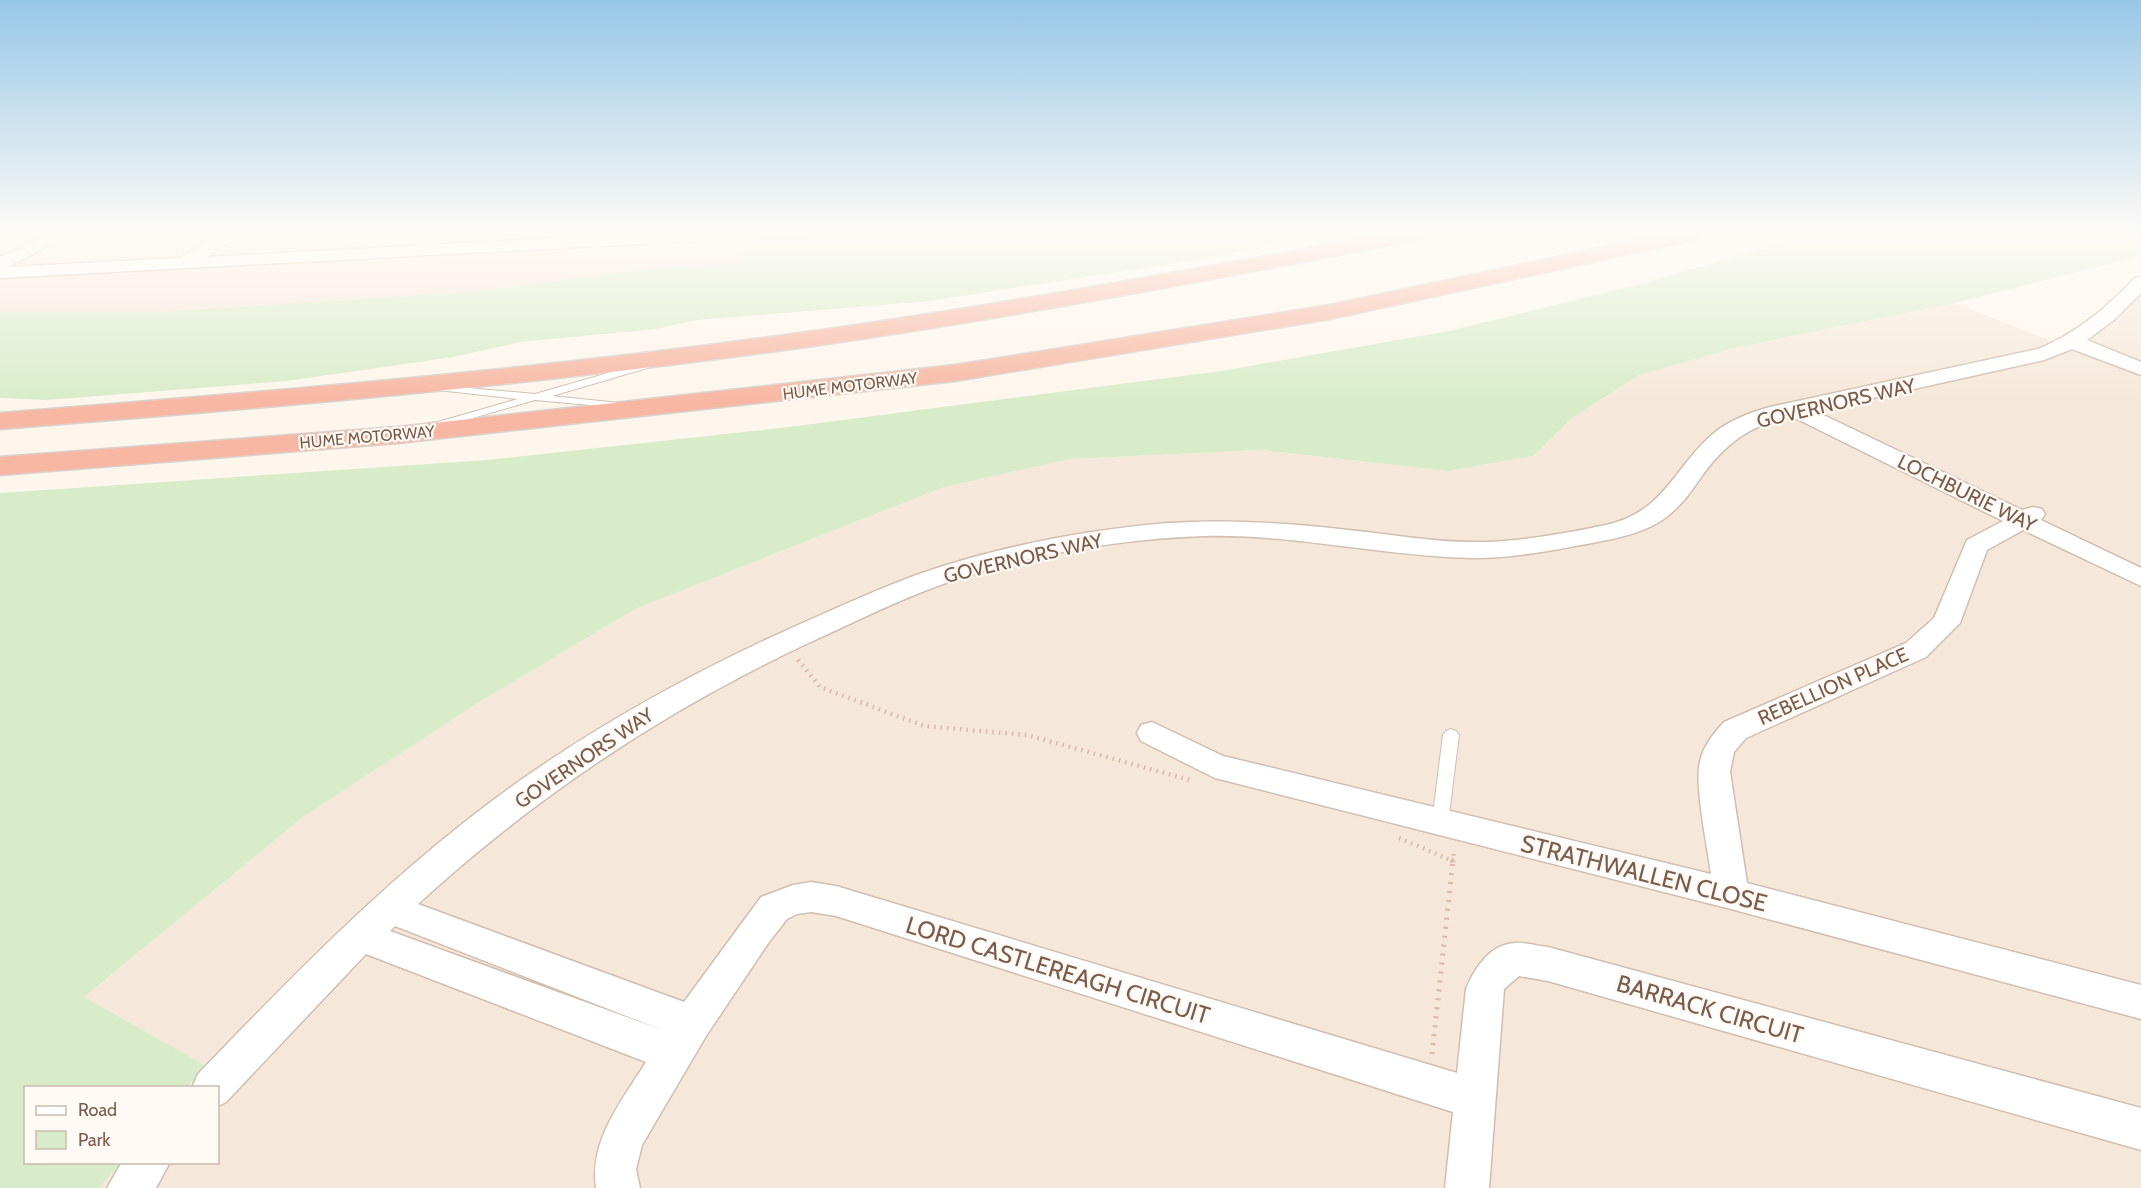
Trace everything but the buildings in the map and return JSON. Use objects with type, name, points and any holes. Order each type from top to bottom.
[{"type":"highway","points":[[0,421],[266,401],[678,356],[912,324],[1101,290]]},
{"type":"highway","name":"HUME MOTORWAY","points":[[0,466],[398,435],[645,410],[955,373],[1330,312],[1431,290]]},
{"type":"street","name":"GOVERNORS WAY","points":[[214,1086],[298,995],[432,871],[530,792],[590,749],[681,693],[784,643],[950,572],[1066,543],[1204,529],[1276,530],[1444,549],[1487,550],[1599,534],[1638,524],[1663,510],[1679,494],[1718,441],[1761,418],[2024,360],[2073,342],[2100,325],[2133,290]]},
{"type":"street","points":[[2073,342],[2141,369]]},
{"type":"street","name":"LOCHBURIE WAY","points":[[1803,407],[2028,517],[2141,568]]},
{"type":"street","name":"LOCHBURIE WAY","points":[[2028,517],[2141,578]]},
{"type":"street","name":"REBELLION PLACE","points":[[1731,894],[1714,772],[1715,757],[1724,742],[1735,730],[1916,650],[1946,622],[1976,546],[2028,517]]},
{"type":"street","name":"STRATHWALLEN CLOSE","points":[[1152,733],[1215,766],[1731,894],[2141,1002]]},
{"type":"street","name":"LORD CASTLEREAGH CIRCUIT","points":[[618,1188],[615,1169],[623,1138],[682,1039],[774,908],[812,897],[836,901],[1476,1099]]},
{"type":"street","points":[[391,909],[682,1039]]},
{"type":"street","points":[[361,936],[682,1039]]},
{"type":"street","name":"BARRACK CIRCUIT","points":[[1467,1188],[1486,982],[1501,966],[1520,959],[2141,1129]]},
{"type":"street","points":[[129,1188],[147,1164]]},
{"type":"lane","points":[[398,435],[540,397],[678,356]]},
{"type":"lane","points":[[419,385],[645,410]]},
{"type":"lane","points":[[1447,823],[1451,735]]},
{"type":"path","points":[[784,643],[820,687],[924,726],[1027,735],[1200,783]]},
{"type":"path","points":[[1428,1084],[1453,861],[1447,823]]},
{"type":"path","points":[[1395,837],[1453,861]]},
{"type":"shaded area","points":[[0,290],[752,290],[746,301],[0,361]]},
{"type":"shaded area","points":[[2131,290],[2141,290],[2141,1188],[99,1188],[120,1164],[219,1164],[219,1086],[188,1086],[206,1066],[83,998],[303,817],[476,704],[635,609],[944,487],[1070,459],[1262,450],[1448,471],[1533,456],[1572,418],[1639,375],[1734,348],[1955,303],[2064,346]]},
{"type":"green space","points":[[477,290],[998,290],[929,301],[697,320],[656,329],[521,342],[453,357],[287,381],[47,400],[0,398],[0,312],[159,312]]},
{"type":"green space","points":[[1615,290],[2005,290],[1955,303],[1734,348],[1639,375],[1572,418],[1533,456],[1448,471],[1262,450],[1070,459],[944,487],[635,609],[476,704],[303,817],[84,997],[206,1066],[188,1086],[24,1086],[24,1164],[120,1164],[99,1188],[0,1188],[0,493],[487,460],[789,427],[1221,371],[1449,331]]}]
